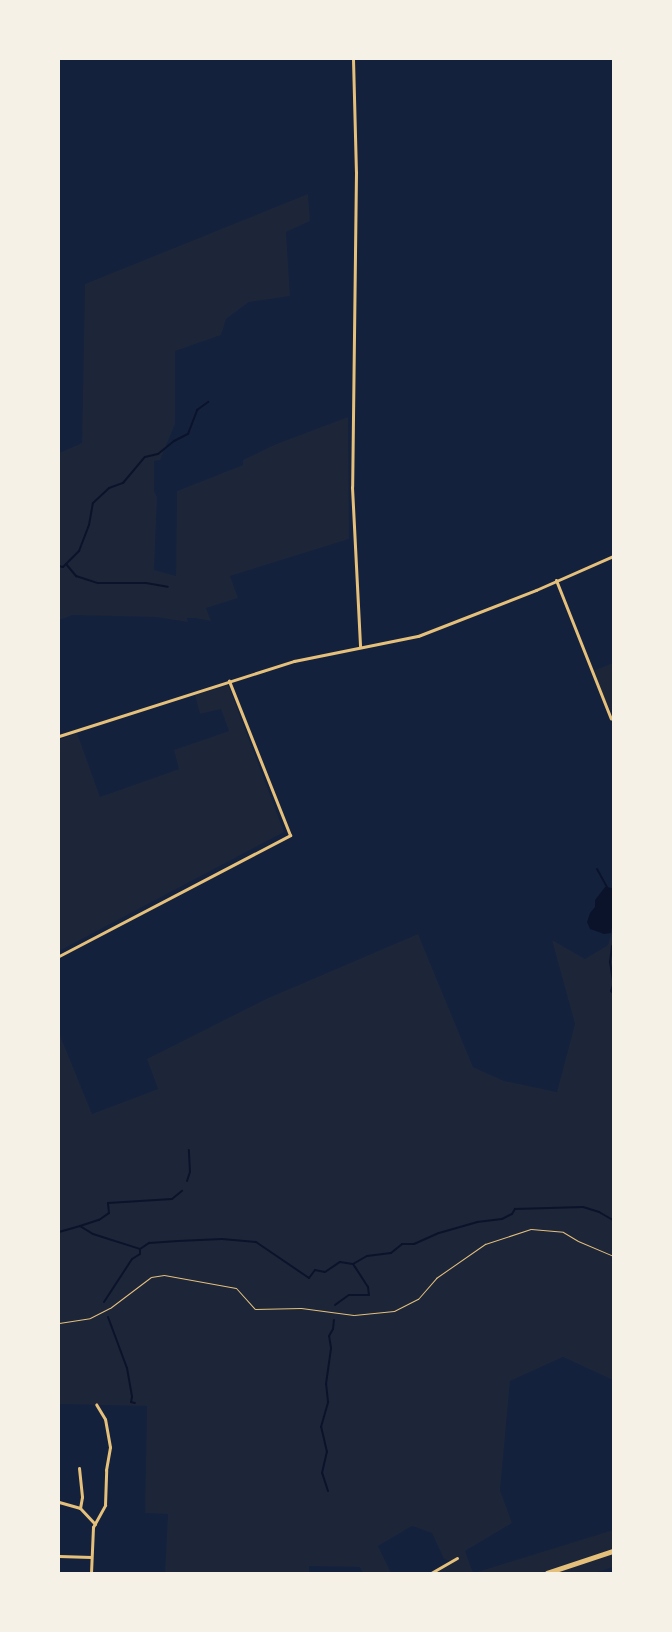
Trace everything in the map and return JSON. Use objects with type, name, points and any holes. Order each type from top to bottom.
[{"type":"main road","points":[[547,1573],[613,1551]]},
{"type":"street","points":[[353,59],[356,172],[352,487],[360,647]]},
{"type":"street","points":[[59,736],[294,661],[418,636],[613,556]]},
{"type":"street","points":[[556,580],[610,719]]},
{"type":"street","points":[[59,956],[290,835],[229,681]]},
{"type":"street","points":[[91,1573],[95,1524],[105,1505],[106,1470],[110,1447],[105,1419],[96,1404]]},
{"type":"street","points":[[79,1468],[82,1498],[80,1508]]},
{"type":"street","points":[[59,1502],[80,1508],[95,1524]]},
{"type":"street","points":[[59,1556],[91,1557]]},
{"type":"street","points":[[431,1573],[457,1558]]},
{"type":"path","points":[[59,1323],[90,1318],[110,1308],[151,1277],[164,1274],[236,1288],[255,1308],[300,1308],[354,1315],[394,1311],[418,1299],[436,1278],[485,1244],[531,1229],[563,1232],[578,1241],[613,1256]]},
{"type":"shaded area","points":[[308,194],[310,221],[286,232],[290,296],[249,302],[226,319],[221,335],[175,351],[175,424],[160,460],[154,461],[154,491],[157,497],[154,570],[176,576],[177,491],[243,465],[243,460],[274,445],[348,417],[349,539],[230,576],[238,598],[206,608],[211,621],[195,618],[187,618],[188,622],[156,617],[73,615],[59,620],[59,453],[82,443],[85,284]]},
{"type":"shaded area","points":[[613,663],[613,713],[607,705],[593,671]]},
{"type":"shaded area","points":[[228,685],[284,832],[59,951],[59,740],[77,733],[100,797],[179,769],[174,750],[229,731],[221,709],[200,714],[195,695]]},
{"type":"shaded area","points":[[605,887],[612,888],[612,927],[611,933],[604,934],[590,929],[587,922],[590,913],[595,907],[595,900]]},
{"type":"shaded area","points":[[613,929],[613,1380],[563,1357],[510,1381],[500,1490],[512,1523],[465,1551],[473,1573],[437,1573],[452,1561],[444,1559],[432,1533],[412,1526],[378,1546],[391,1573],[363,1573],[360,1567],[309,1566],[309,1573],[165,1573],[168,1514],[145,1513],[147,1406],[59,1404],[59,1033],[92,1114],[158,1089],[147,1059],[266,999],[418,934],[473,1067],[504,1081],[557,1092],[575,1024],[552,940],[585,959],[608,945]]},
{"type":"shaded area","points":[[613,1530],[613,1567],[595,1573],[474,1573]]},
{"type":"waterway","points":[[59,566],[63,567],[79,551],[89,525],[93,503],[109,488],[123,483],[145,457],[158,454],[174,441],[188,434],[197,410],[208,402]]},
{"type":"waterway","points":[[66,564],[76,576],[98,583],[146,583],[168,587]]},
{"type":"waterway","points":[[597,869],[608,889]]},
{"type":"waterway","points":[[612,946],[610,962],[613,982]]},
{"type":"waterway","points":[[613,985],[611,991],[613,993]]},
{"type":"waterway","points":[[187,1181],[190,1172],[189,1150]]},
{"type":"waterway","points":[[80,1226],[99,1220],[109,1213],[108,1203],[172,1199],[182,1191]]},
{"type":"waterway","points":[[59,1232],[80,1226],[93,1234],[140,1249],[149,1243],[178,1241],[222,1239],[256,1242],[309,1278],[315,1270],[325,1272],[340,1262],[353,1264],[367,1256],[391,1253],[402,1244],[414,1244],[439,1233],[477,1222],[502,1219],[512,1214],[515,1209],[583,1207],[599,1212],[613,1220]]},
{"type":"waterway","points":[[104,1302],[132,1259],[140,1254],[140,1250]]},
{"type":"waterway","points":[[335,1305],[349,1295],[369,1295],[368,1287],[353,1264]]},
{"type":"waterway","points":[[108,1317],[127,1368],[132,1397],[131,1402],[135,1403]]},
{"type":"waterway","points":[[328,1491],[322,1473],[327,1452],[321,1427],[328,1402],[326,1384],[331,1348],[329,1336],[333,1329],[334,1320]]}]
